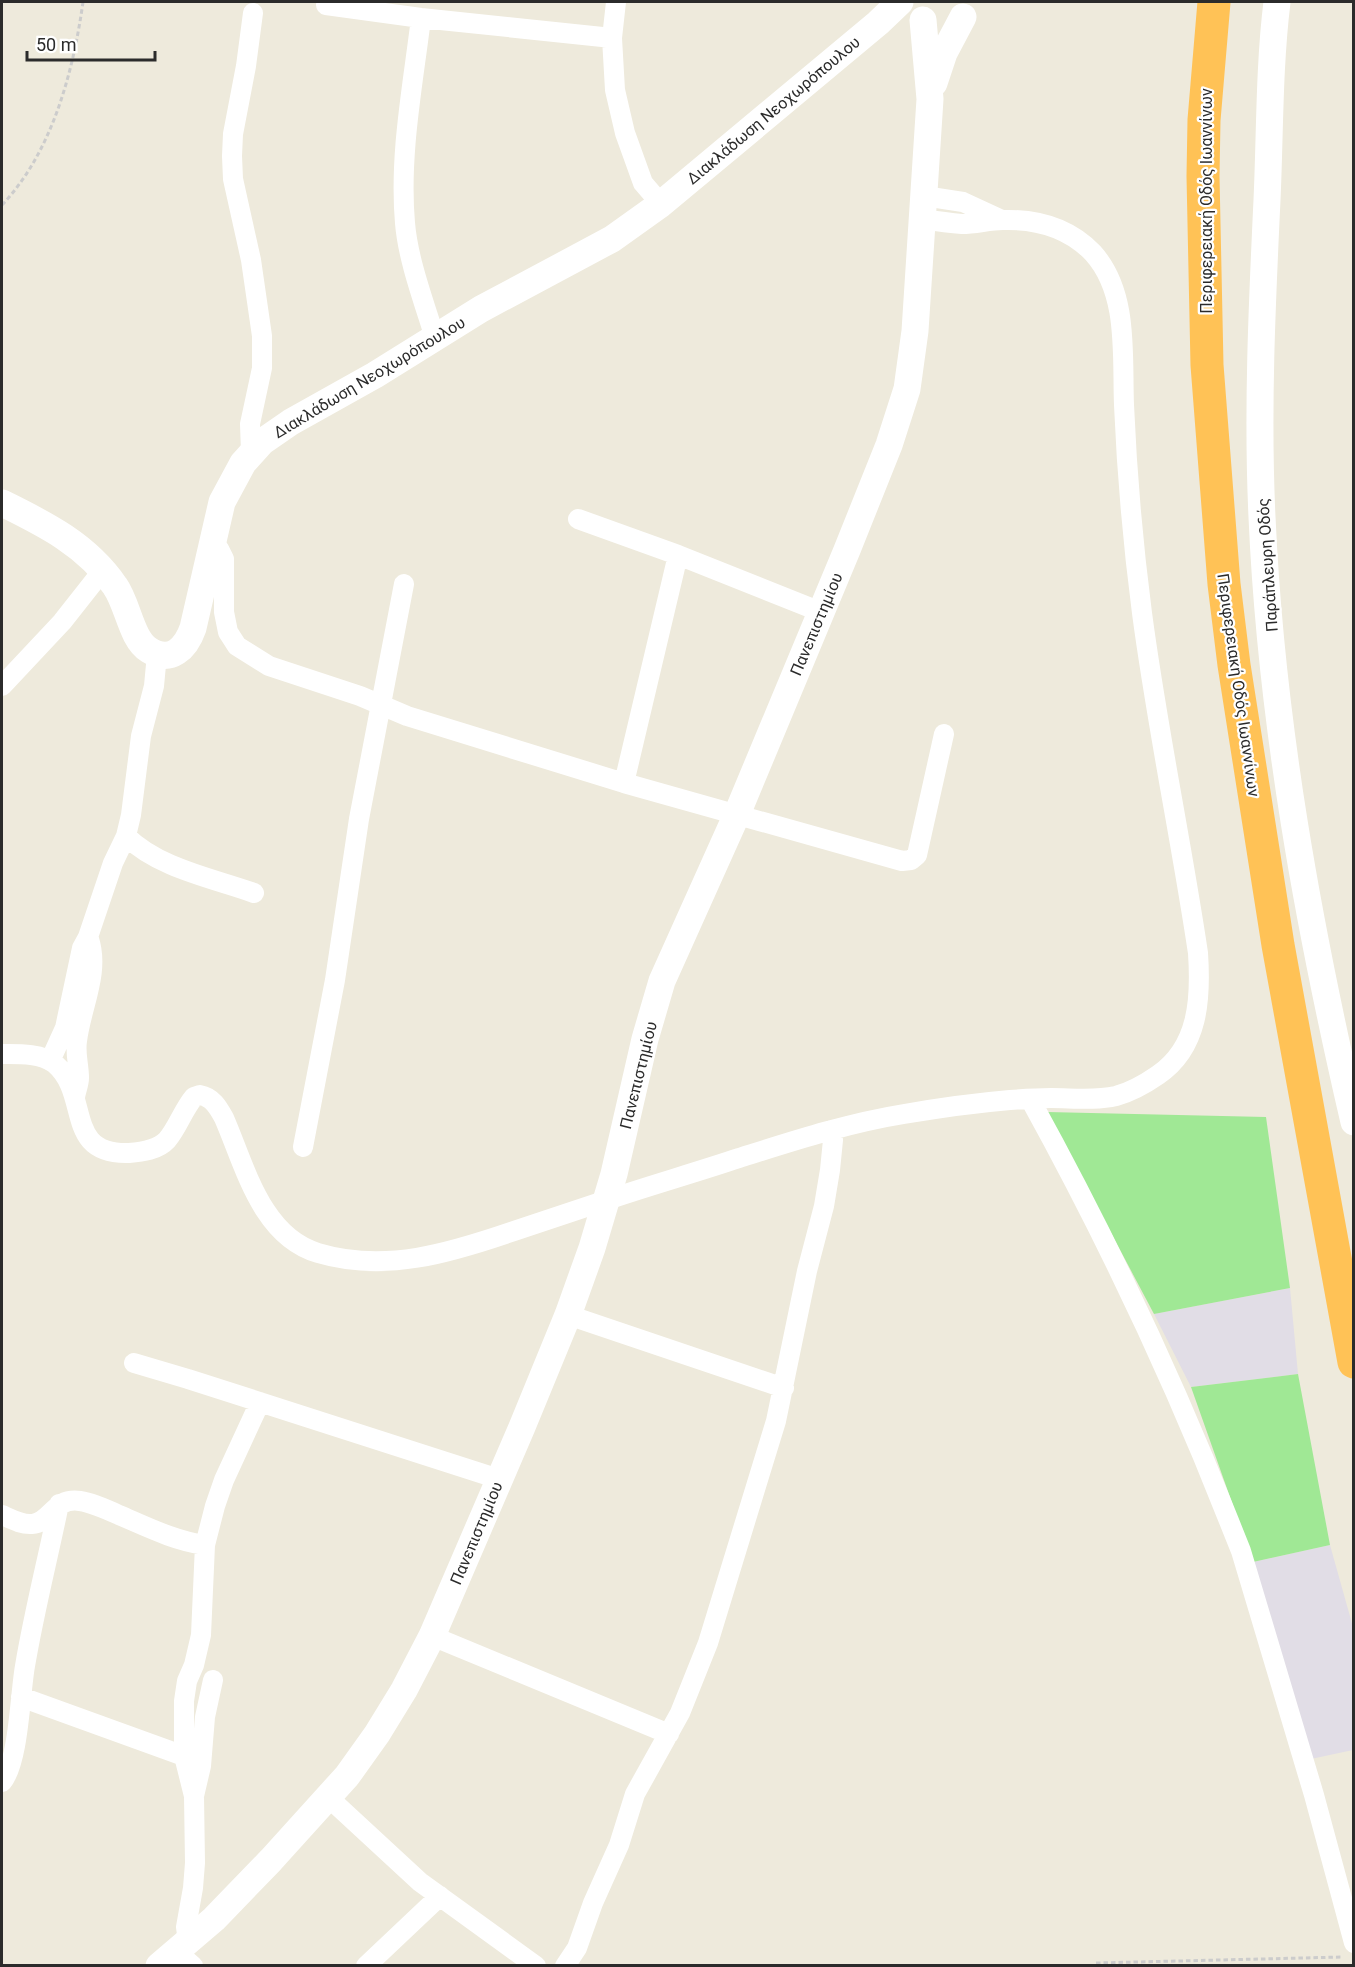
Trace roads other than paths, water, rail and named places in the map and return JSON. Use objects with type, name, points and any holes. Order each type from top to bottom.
[{"type":"highway","name":"Περιφερειακή Οδός Ιωαννίνων","points":[[1214,2],[1204,120],[1203,176],[1207,365],[1223,574],[1234,665],[1278,945],[1353,1362]]},
{"type":"street","points":[[616,2],[612,38],[615,90],[625,133],[643,183],[661,204]]},
{"type":"street","name":"Παράπλευρη Οδός","points":[[1276,2],[1260,447],[1264,549],[1278,704],[1287,768],[1314,935],[1350,1091],[1353,1122]]},
{"type":"street","points":[[326,5],[420,18],[612,38]]},
{"type":"street","points":[[914,10],[932,24],[943,26],[954,24],[968,9]]},
{"type":"street","name":"Πανεπιστημίου","points":[[179,1956],[328,1797],[356,1765],[377,1734],[432,1636],[522,1427],[567,1315],[607,1200],[645,1039],[662,981],[737,814],[879,472],[907,389],[915,332],[930,99],[944,53],[968,9]]},
{"type":"street","name":"Διακλάδωση Νεοχωρόπουλου","points":[[157,654],[177,653],[182,650],[188,640],[198,610],[222,502],[251,452],[262,442],[291,422],[375,375],[481,309],[612,239],[661,204],[864,35],[914,10]]},
{"type":"street","name":"Πανεπιστημίου","points":[[914,10],[930,99]]},
{"type":"street","points":[[251,452],[250,424],[262,368],[262,336],[253,269],[233,179],[232,156],[233,134],[253,13]]},
{"type":"street","points":[[420,18],[405,156],[404,219],[410,251],[435,338]]},
{"type":"street","points":[[2,1054],[33,1056],[50,1061],[64,1075],[75,1096],[80,1123],[88,1139],[103,1149],[118,1153],[136,1152],[160,1146],[169,1138],[194,1097],[200,1095],[209,1097],[220,1110],[257,1196],[275,1225],[291,1240],[304,1248],[345,1259],[373,1262],[416,1260],[481,1243],[607,1200],[831,1130],[912,1113],[1030,1099],[1118,1096],[1134,1090],[1161,1074],[1176,1059],[1190,1038],[1199,997],[1200,978],[1136,569],[1116,294],[1108,273],[1101,263],[1062,230],[1036,221],[1002,220],[963,202],[923,207]]},
{"type":"street","points":[[2,502],[57,531],[84,551],[103,570],[121,595],[138,639],[145,647],[157,654],[154,686],[141,736],[133,806],[126,836],[82,948],[63,1034],[50,1061]]},
{"type":"street","points":[[578,519],[678,555],[821,612]]},
{"type":"street","points":[[212,543],[219,549],[224,559],[223,600],[228,632],[237,646],[269,666],[349,692],[407,716],[624,783],[902,861],[911,860],[917,855],[944,734]]},
{"type":"street","points":[[624,783],[678,555]]},
{"type":"street","points":[[2,686],[63,622],[103,570]]},
{"type":"street","points":[[303,1147],[335,980],[359,819],[404,584]]},
{"type":"street","points":[[126,836],[138,848],[165,862],[254,893]]},
{"type":"street","points":[[75,1096],[79,1079],[76,1051],[78,1034],[92,974],[92,950],[88,937]]},
{"type":"street","points":[[1030,1099],[1080,1190],[1138,1307],[1229,1521],[1244,1562],[1314,1795],[1353,1943]]},
{"type":"street","points":[[565,1965],[577,1948],[593,1903],[619,1845],[635,1794],[686,1699],[708,1643],[784,1388],[807,1271],[824,1206],[833,1140],[831,1130]]},
{"type":"street","points":[[567,1315],[784,1388]]},
{"type":"street","points":[[134,1363],[499,1479]]},
{"type":"street","points":[[179,1956],[193,1888],[195,1863],[194,1796],[184,1756],[185,1690],[201,1635],[206,1545],[220,1492],[260,1402]]},
{"type":"street","points":[[2,1515],[33,1524],[42,1520],[59,1504],[71,1500],[88,1503],[175,1538],[206,1545]]},
{"type":"street","points":[[2,1782],[10,1764],[28,1651],[59,1504]]},
{"type":"street","points":[[432,1636],[669,1734]]},
{"type":"street","points":[[194,1796],[200,1774],[205,1717],[213,1680]]},
{"type":"street","points":[[21,1697],[184,1756]]},
{"type":"street","points":[[328,1797],[408,1871],[536,1965]]},
{"type":"street","points":[[366,1965],[440,1896]]}]
